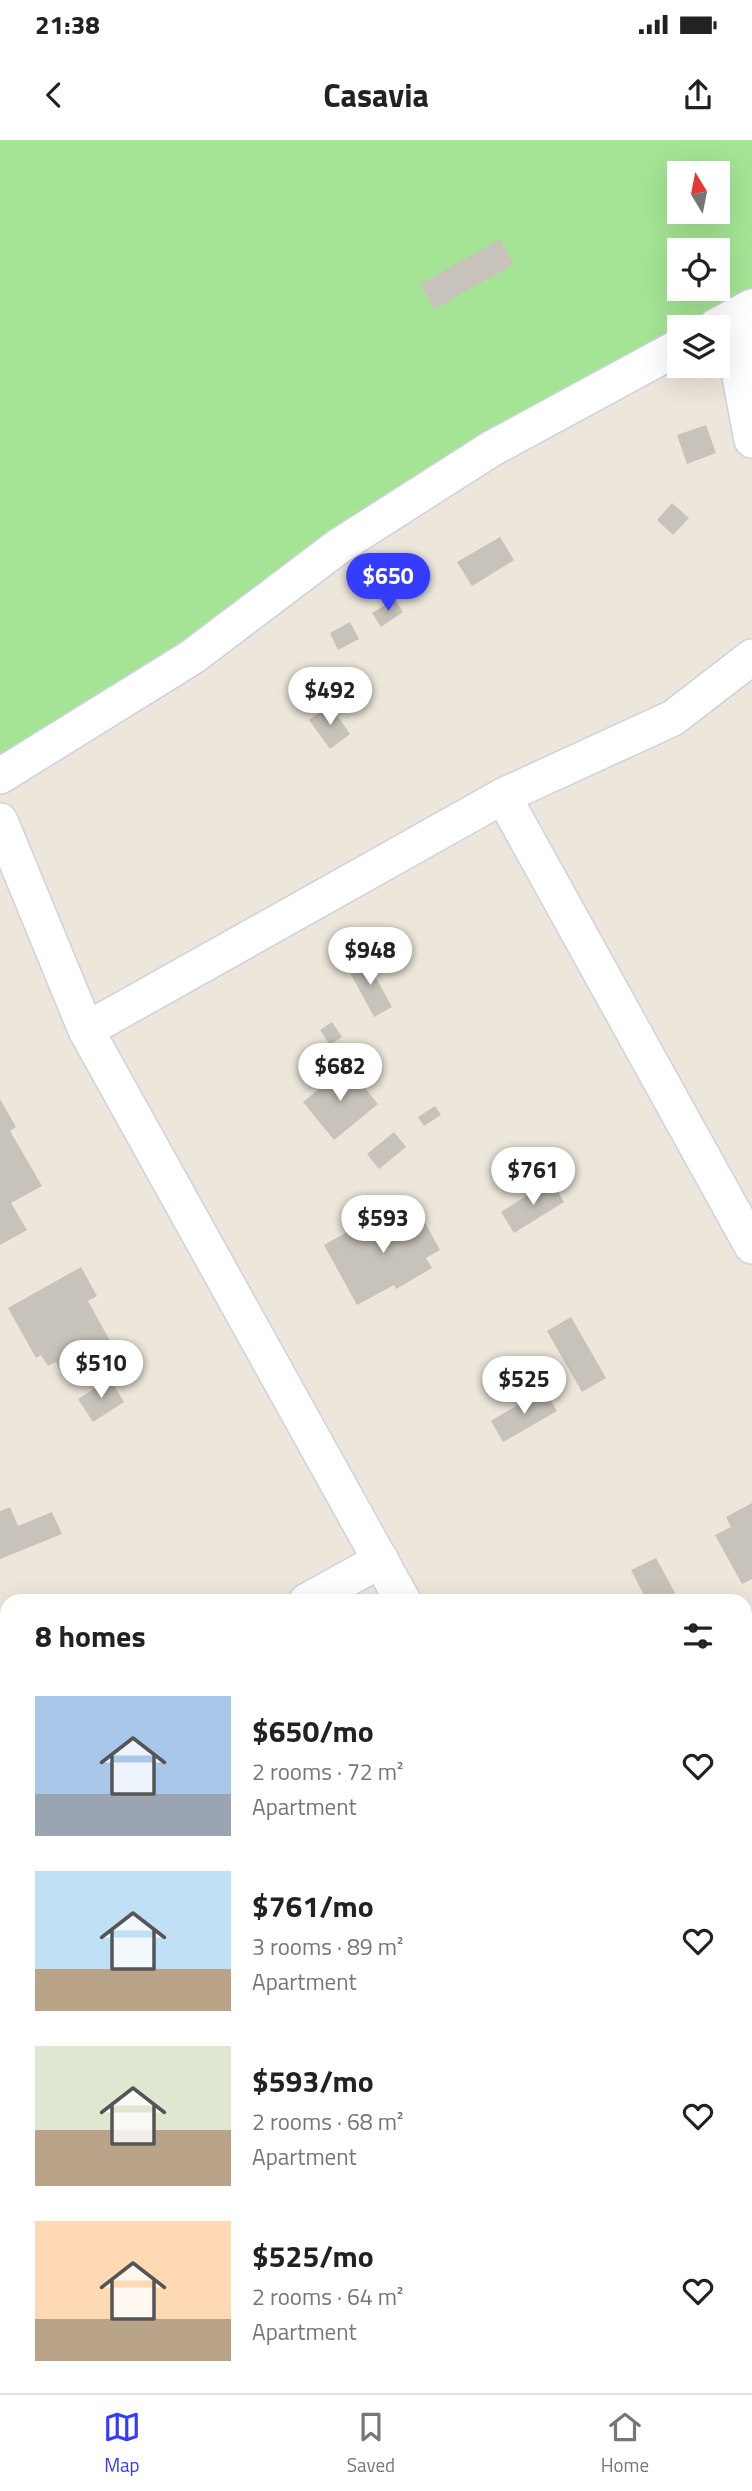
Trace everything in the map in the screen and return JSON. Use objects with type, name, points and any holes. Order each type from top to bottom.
[{"type":"street","points":[[730,320],[752,309]]},
{"type":"street","points":[[752,309],[740,377],[752,440]]},
{"type":"street","points":[[0,776],[192,657],[339,546],[491,449],[667,354]]},
{"type":"street","points":[[86,1030],[503,796],[673,718],[752,657]]},
{"type":"street","points":[[503,796],[752,1246]]},
{"type":"street","points":[[0,821],[86,1030],[399,1594]]},
{"type":"street","points":[[320,1594],[381,1560]]},
{"type":"green space","points":[[0,140],[752,140],[752,307],[730,319],[730,315],[667,315],[667,355],[0,776]]},
{"type":"building","points":[[500,239],[514,264],[434,309],[420,284]]},
{"type":"building","points":[[706,425],[716,453],[687,464],[677,435]]},
{"type":"building","points":[[672,503],[689,518],[673,535],[657,520]]},
{"type":"building","points":[[500,537],[514,560],[472,586],[457,562]]},
{"type":"building","points":[[395,599],[403,612],[381,627],[372,613]]},
{"type":"building","points":[[350,622],[359,639],[338,650],[330,633]]},
{"type":"building","points":[[330,705],[350,734],[330,749],[309,720]]},
{"type":"building","points":[[365,958],[392,1007],[374,1017],[347,967]]},
{"type":"building","points":[[332,1022],[342,1037],[330,1045],[320,1030]]},
{"type":"building","points":[[347,1066],[378,1104],[334,1140],[303,1102]]},
{"type":"building","points":[[0,1099],[16,1127],[10,1131],[42,1186],[11,1203],[27,1230],[0,1245]]},
{"type":"building","points":[[435,1106],[441,1115],[424,1126],[418,1117]]},
{"type":"building","points":[[394,1132],[406,1147],[379,1169],[367,1154]]},
{"type":"building","points":[[551,1180],[564,1202],[514,1233],[501,1212]]},
{"type":"building","points":[[416,1206],[440,1250],[426,1258],[432,1268],[396,1289],[394,1285],[357,1305],[324,1245],[363,1223],[368,1233]]},
{"type":"building","points":[[81,1267],[97,1296],[88,1301],[114,1348],[63,1376],[56,1362],[48,1366],[41,1355],[36,1358],[8,1308]]},
{"type":"building","points":[[571,1317],[606,1378],[582,1392],[547,1331]]},
{"type":"building","points":[[110,1379],[124,1402],[93,1422],[78,1399]]},
{"type":"building","points":[[544,1389],[557,1411],[503,1442],[491,1421]]},
{"type":"building","points":[[752,1503],[752,1579],[742,1584],[715,1535],[731,1527],[726,1517]]},
{"type":"building","points":[[10,1507],[18,1526],[52,1512],[62,1534],[0,1559],[0,1511]]},
{"type":"building","points":[[656,1558],[675,1593],[643,1594],[631,1570]]}]
